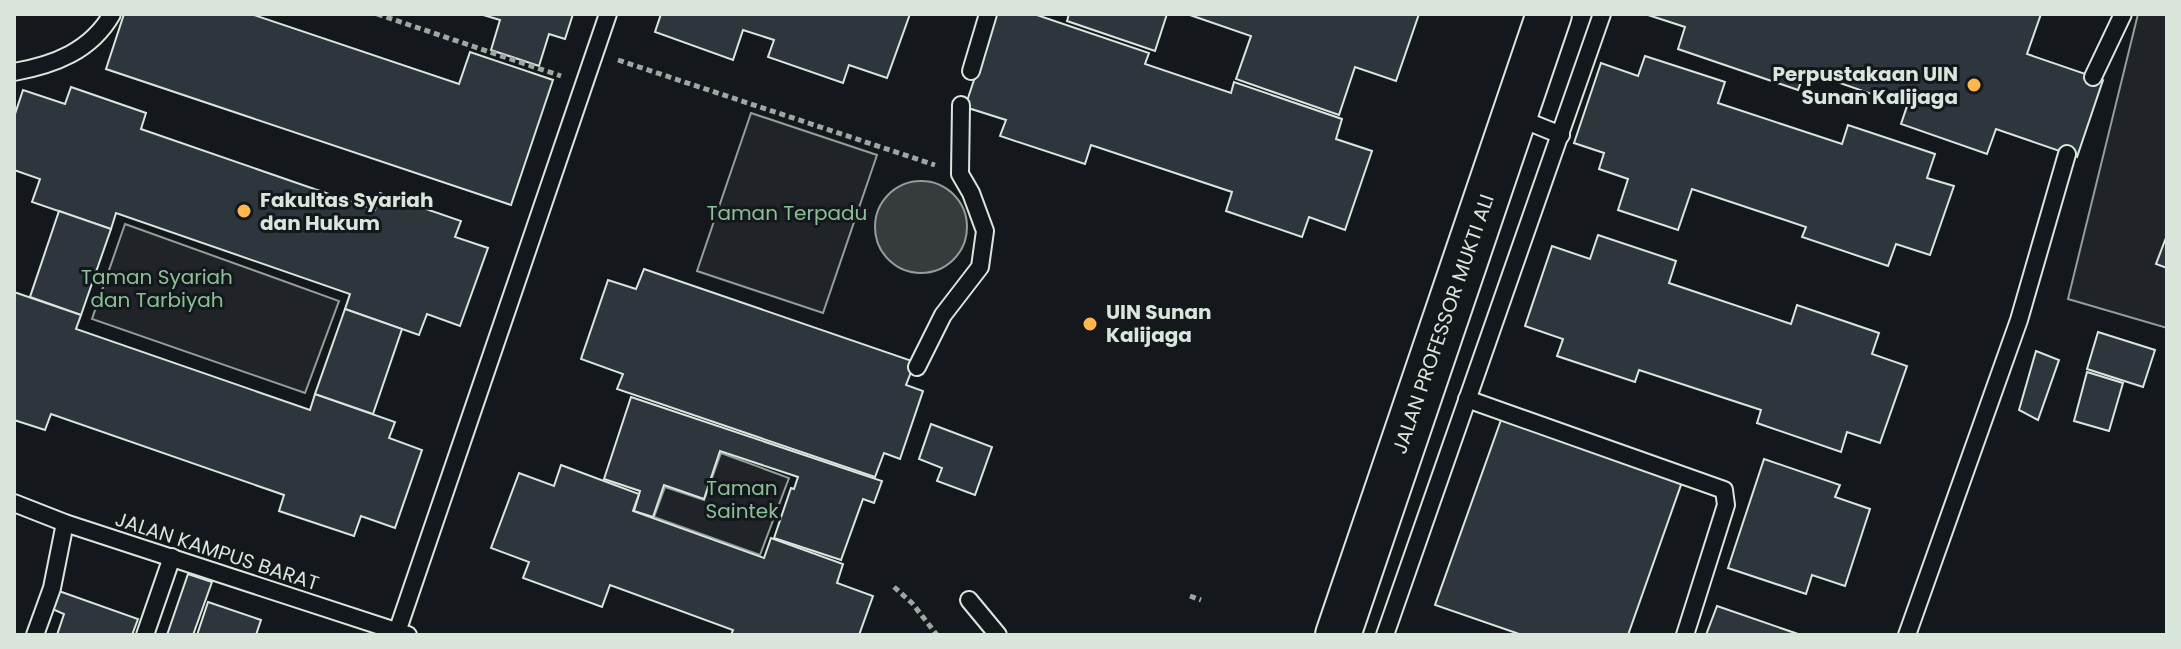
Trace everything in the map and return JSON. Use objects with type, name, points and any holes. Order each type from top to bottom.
[{"type":"main road","name":"JALAN PROFESSOR MUKTI ALI","points":[[1338,635],[1549,14]]},
{"type":"lane","points":[[14,72],[42,67],[85,48],[112,14]]},
{"type":"lane","points":[[401,634],[608,14]]},
{"type":"lane","points":[[971,71],[988,14]]},
{"type":"lane","points":[[1385,635],[1602,14]]},
{"type":"lane","points":[[2093,77],[2123,14]]},
{"type":"lane","points":[[917,367],[943,315],[980,267],[985,231],[971,193],[960,174],[961,105]]},
{"type":"lane","points":[[1513,115],[1561,135]]},
{"type":"lane","points":[[1907,635],[2019,320],[2067,154]]},
{"type":"lane","points":[[1467,399],[1724,490],[1726,505],[1685,635]]},
{"type":"lane","name":"JALAN KAMPUS BARAT","points":[[14,503],[65,523],[401,634]]},
{"type":"lane","points":[[35,635],[52,588],[65,523]]},
{"type":"lane","points":[[145,635],[172,557]]},
{"type":"lane","points":[[969,600],[998,635]]},
{"type":"path","points":[[377,14],[584,84]]},
{"type":"path","points":[[595,52],[960,174]]},
{"type":"path","points":[[894,587],[912,603],[937,635]]},
{"type":"path","points":[[1190,596],[1201,600]]},
{"type":"green space","points":[[2138,14],[2167,14],[2167,328],[2068,299]]},
{"type":"green space","name":"Taman Terpadu","points":[[751,113],[877,155],[823,313],[697,271]]},
{"type":"green space","name":"Taman Syariah dan Tarbiyah","points":[[125,224],[339,301],[305,393],[92,319]]},
{"type":"green space","name":"Taman Saintek","points":[[721,453],[789,478],[760,555],[654,517],[665,487],[704,500]]},
{"type":"shaded area","points":[[921,181],[939,185],[953,195],[963,209],[967,227],[963,245],[953,259],[939,269],[921,273],[903,269],[889,259],[879,245],[875,227],[879,209],[889,195],[903,185]]},
{"type":"building","points":[[124,14],[251,14],[459,84],[470,52],[553,80],[511,205],[106,69]]},
{"type":"building","points":[[480,14],[573,14],[565,39],[549,34],[539,66],[491,50],[500,20]]},
{"type":"building","points":[[661,14],[910,14],[887,78],[849,65],[843,83],[768,57],[774,40],[743,30],[733,60],[655,32]]},
{"type":"building","points":[[996,14],[1034,14],[1149,53],[1145,64],[1231,93],[1234,82],[1342,119],[1336,139],[1372,151],[1345,230],[1309,217],[1302,237],[1226,211],[1232,192],[1091,145],[1085,164],[1000,136],[1006,120],[965,107]]},
{"type":"building","points":[[1069,14],[1167,14],[1155,51],[1067,21]]},
{"type":"building","points":[[1187,14],[1419,14],[1396,81],[1355,67],[1339,115],[1236,79],[1251,36]]},
{"type":"building","name":"Perpustakaan UIN Sunan Kalijaga","points":[[1645,14],[2041,14],[2027,54],[2103,80],[2077,157],[1996,129],[1987,154],[1901,124],[1907,106],[1805,71],[1798,90],[1678,49],[1685,27]]},
{"type":"building","points":[[1645,56],[1725,82],[1718,103],[1842,144],[1848,125],[1935,154],[1927,178],[1954,186],[1930,255],[1896,244],[1888,266],[1802,237],[1806,227],[1692,189],[1678,230],[1618,210],[1628,179],[1599,169],[1604,153],[1574,143],[1601,63],[1638,76]]},
{"type":"building","name":"Fakultas Syariah dan Hukum","points":[[71,87],[146,113],[141,129],[375,210],[380,193],[461,221],[455,237],[488,248],[460,326],[427,314],[419,335],[345,309],[350,294],[116,213],[111,229],[32,202],[40,179],[14,170],[14,117],[23,90],[65,104]]},
{"type":"building","points":[[59,211],[111,229],[81,315],[30,297]]},
{"type":"building","points":[[1598,235],[1676,261],[1669,283],[1791,324],[1797,305],[1879,333],[1872,354],[1907,366],[1880,443],[1847,432],[1841,452],[1757,423],[1761,410],[1639,370],[1635,382],[1557,356],[1563,339],[1525,326],[1552,246],[1590,259]]},
{"type":"building","points":[[2167,235],[2167,268],[2156,264]]},
{"type":"building","points":[[644,269],[915,362],[906,385],[923,391],[900,459],[884,453],[875,477],[617,389],[623,374],[581,359],[608,280],[636,289]]},
{"type":"building","points":[[14,292],[81,315],[76,329],[310,410],[315,394],[395,422],[389,438],[422,450],[395,528],[361,516],[354,536],[279,511],[284,495],[51,414],[45,430],[14,420]]},
{"type":"building","points":[[345,309],[402,329],[373,414],[315,394]]},
{"type":"building","points":[[2098,332],[2155,350],[2143,387],[2087,369]]},
{"type":"building","points":[[2036,351],[2059,360],[2038,420],[2019,410]]},
{"type":"building","points":[[2087,372],[2123,383],[2109,431],[2074,421]]},
{"type":"building","points":[[631,397],[882,481],[874,503],[863,499],[841,560],[774,538],[791,488],[794,489],[798,477],[720,451],[704,499],[664,485],[653,517],[634,511],[640,491],[604,479]]},
{"type":"building","points":[[1501,420],[1682,482],[1628,635],[1522,635],[1435,605]]},
{"type":"building","points":[[931,424],[992,447],[975,495],[937,481],[942,468],[919,459]]},
{"type":"building","points":[[1764,459],[1840,485],[1835,497],[1870,509],[1845,586],[1812,575],[1806,594],[1728,568]]},
{"type":"building","points":[[561,465],[639,494],[633,511],[764,558],[771,538],[843,564],[837,583],[873,596],[859,635],[731,635],[733,630],[610,585],[602,607],[523,578],[529,562],[491,548],[519,473],[554,486]]},
{"type":"building","points":[[188,574],[212,582],[193,635],[167,635]]},
{"type":"building","points":[[56,590],[138,619],[132,635],[57,635],[64,614],[50,608]]},
{"type":"building","points":[[208,602],[261,620],[256,635],[197,635]]},
{"type":"building","points":[[1717,606],[1798,634],[1706,635]]},
{"type":"place","name":"Perpustakaan UIN Sunan Kalijaga","points":[[1974,85]]},
{"type":"place","name":"Fakultas Syariah dan Hukum","points":[[244,211]]},
{"type":"place","name":"UIN Sunan Kalijaga","points":[[1090,324]]}]
